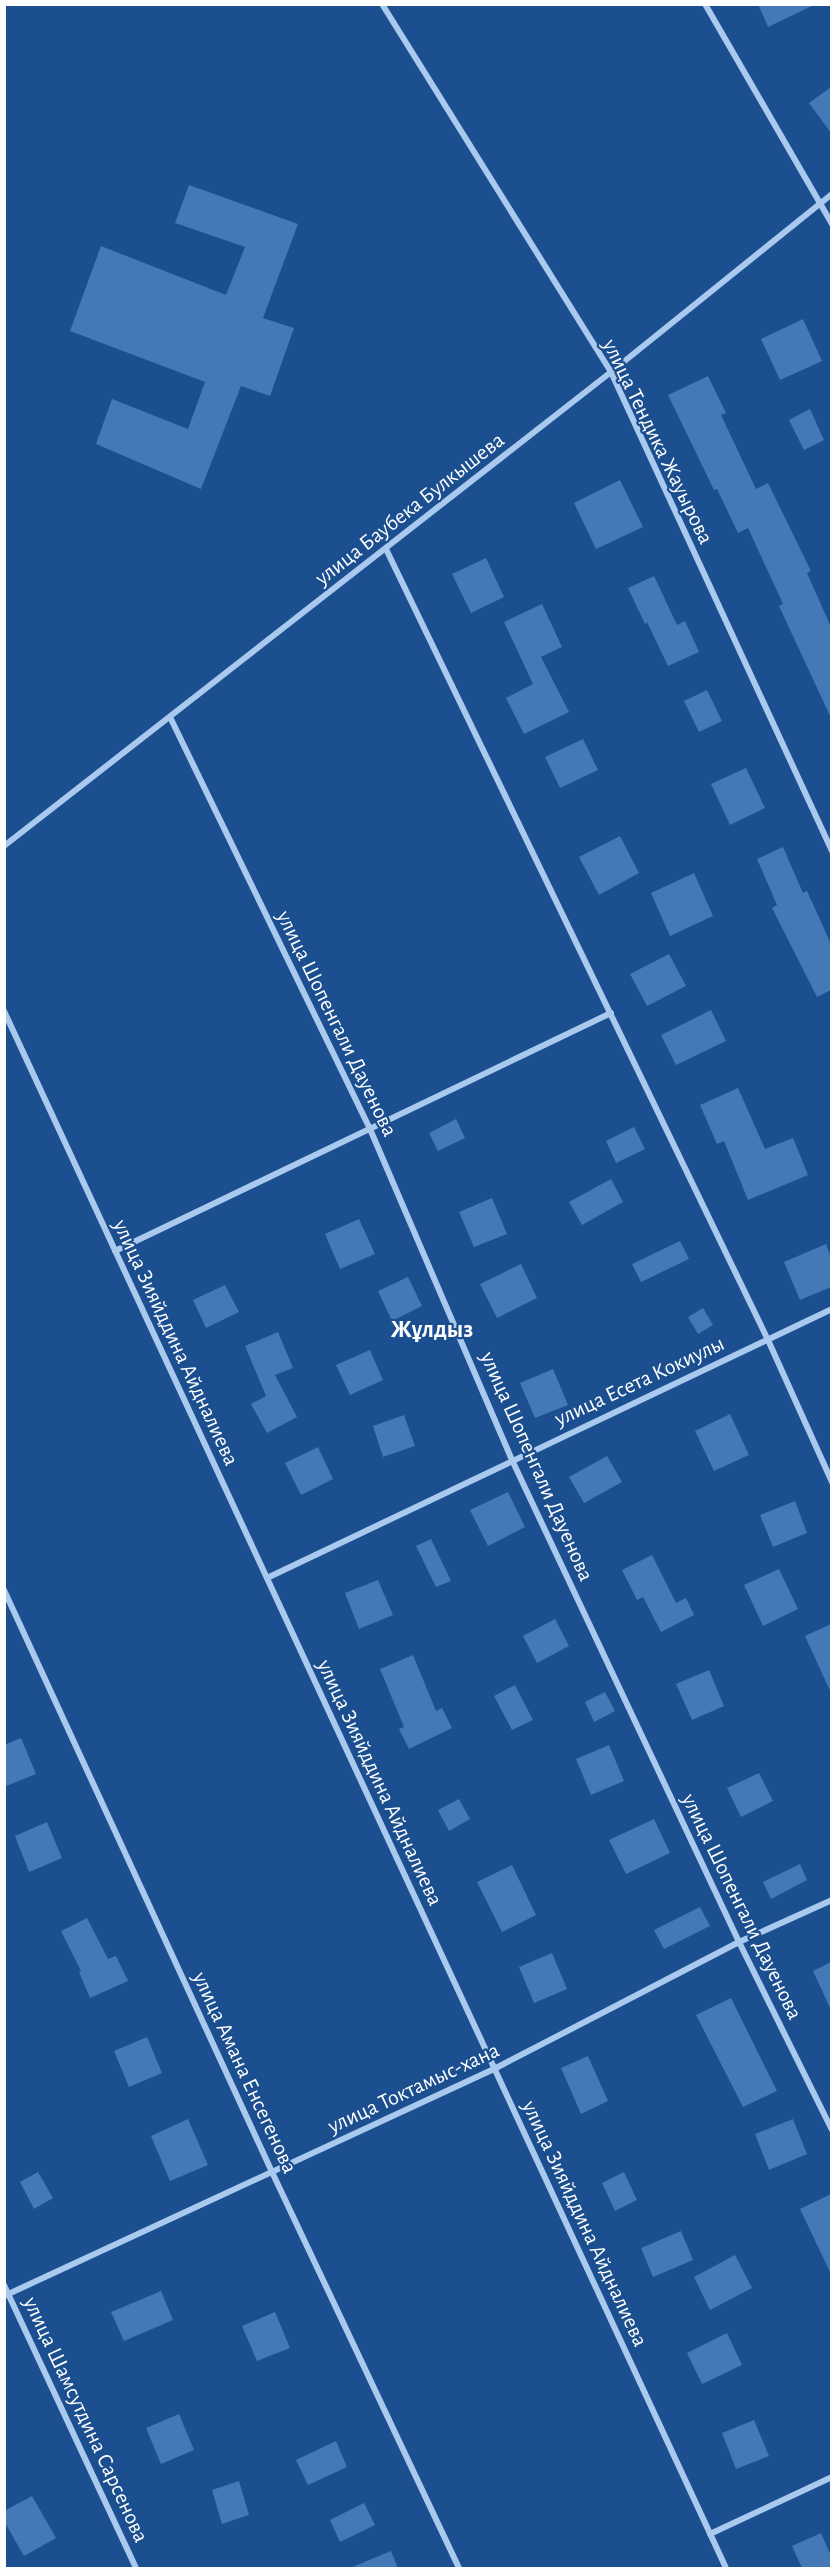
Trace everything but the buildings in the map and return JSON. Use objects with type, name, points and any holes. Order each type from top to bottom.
[{"type":"street","name":"улица Тендика Жауырова","points":[[382,4],[611,372],[831,851]]},
{"type":"street","points":[[705,4],[821,202],[831,224]]},
{"type":"street","name":"улица Баубека Булкышева","points":[[4,846],[611,372],[831,194]]},
{"type":"street","points":[[386,549],[768,1340],[831,1482]]},
{"type":"street","name":"улица Шопенгали Дауенова","points":[[170,717],[370,1129],[512,1460],[739,1942],[831,2130]]},
{"type":"street","name":"улица Зияйддина Айдналиева","points":[[4,1011],[726,2568]]},
{"type":"street","points":[[115,1251],[611,1013]]},
{"type":"street","name":"улица Есета Кокиулы","points":[[267,1578],[831,1309]]},
{"type":"street","name":"улица Амана Енсегенова","points":[[4,1590],[272,2172],[459,2568]]},
{"type":"street","name":"улица Токтамыс-хана","points":[[7,2295],[494,2069],[739,1942],[831,1900]]},
{"type":"street","name":"улица Шамсутдина Сарсенова","points":[[4,2285],[136,2568]]},
{"type":"street","points":[[710,2534],[831,2477]]},
{"type":"district","name":"Жұлдыз","points":[[432,1329]]}]
